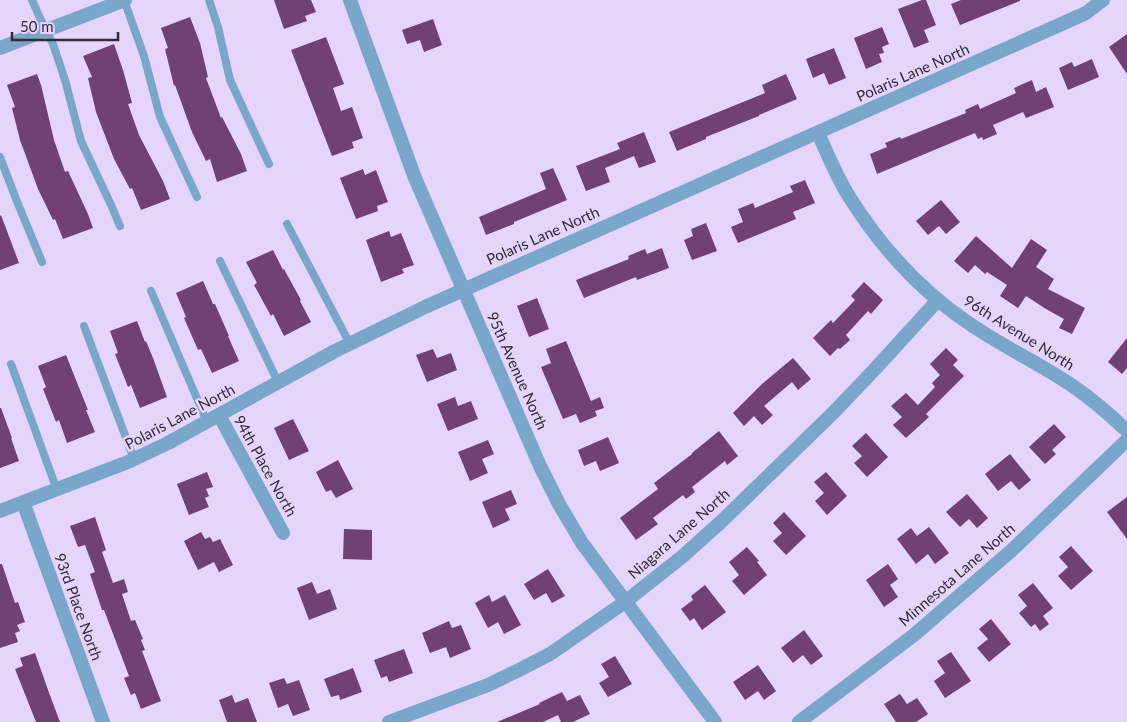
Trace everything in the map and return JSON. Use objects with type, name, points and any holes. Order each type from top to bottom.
[{"type":"street","points":[[0,48],[124,0]]},
{"type":"street","name":"95th Avenue North","points":[[350,0],[415,178],[540,466],[559,504],[582,543],[715,722]]},
{"type":"street","name":"Polaris Lane North","points":[[0,511],[134,459],[207,422],[386,325],[1086,13],[1104,0]]},
{"type":"street","name":"96th Avenue North","points":[[818,133],[849,197],[871,230],[901,266],[938,300],[976,328],[1064,380],[1092,400],[1127,431]]},
{"type":"street","name":"Niagara Lane North","points":[[389,722],[488,685],[519,670],[550,654],[625,602],[683,556],[723,520],[833,413],[938,300]]},
{"type":"street","name":"94th Place North","points":[[219,415],[283,532]]},
{"type":"street","name":"Minnesota Lane North","points":[[799,722],[922,628],[1012,550],[1127,440]]},
{"type":"street","name":"93rd Place North","points":[[23,502],[103,722]]},
{"type":"lane","points":[[32,0],[52,44],[65,80],[81,141],[120,226]]},
{"type":"lane","points":[[124,0],[144,56],[160,117],[198,197]]},
{"type":"lane","points":[[208,0],[218,27],[230,80],[269,164]]},
{"type":"lane","points":[[0,157],[42,262]]},
{"type":"lane","points":[[287,224],[350,344]]},
{"type":"lane","points":[[220,261],[278,382]]},
{"type":"lane","points":[[151,291],[207,422]]},
{"type":"lane","points":[[84,326],[134,459]]},
{"type":"lane","points":[[11,364],[57,490]]},
{"type":"building","points":[[274,0],[311,0],[316,12],[305,16],[307,21],[284,29]]},
{"type":"building","points":[[926,0],[936,25],[924,30],[929,42],[914,48],[898,9]]},
{"type":"building","points":[[961,0],[1020,1],[960,25],[951,4]]},
{"type":"building","points":[[190,17],[200,43],[208,77],[206,78],[221,118],[241,154],[247,171],[217,182],[210,159],[206,161],[174,86],[165,49],[168,48],[161,28]]},
{"type":"building","points":[[433,19],[442,45],[424,52],[420,40],[407,44],[402,30]]},
{"type":"building","points":[[882,27],[889,44],[882,47],[884,53],[879,54],[882,62],[866,69],[854,38]]},
{"type":"building","points":[[1127,34],[1127,74],[1109,47]]},
{"type":"building","points":[[326,37],[344,84],[333,88],[341,111],[352,107],[363,138],[352,142],[354,148],[332,156],[291,50]]},
{"type":"building","points":[[114,44],[132,103],[128,104],[139,135],[163,181],[170,199],[141,210],[132,188],[130,189],[114,159],[96,112],[88,78],[92,77],[83,56]]},
{"type":"building","points":[[834,48],[846,78],[829,85],[824,73],[813,78],[806,59]]},
{"type":"building","points":[[1092,59],[1099,77],[1068,90],[1059,68],[1072,62],[1074,67]]},
{"type":"building","points":[[37,74],[54,140],[65,172],[68,171],[93,228],[63,239],[55,219],[53,220],[38,189],[20,140],[12,108],[15,107],[7,85]]},
{"type":"building","points":[[786,74],[797,99],[677,151],[669,132],[765,93],[762,85]]},
{"type":"building","points":[[1032,80],[1036,92],[1046,87],[1054,107],[1026,118],[1023,112],[993,125],[997,134],[983,140],[982,137],[978,139],[975,133],[877,174],[870,154],[887,147],[885,143],[900,137],[901,139],[966,113],[965,110],[978,104],[980,109],[1016,93],[1014,88]]},
{"type":"building","points":[[644,132],[656,162],[639,168],[634,156],[605,168],[610,182],[586,191],[576,166],[620,149],[617,143]]},
{"type":"building","points":[[553,168],[567,200],[486,235],[479,217],[546,189],[540,173]]},
{"type":"building","points":[[363,169],[365,175],[376,170],[388,202],[377,206],[378,211],[356,219],[340,178]]},
{"type":"building","points":[[805,180],[815,203],[793,212],[796,219],[738,243],[731,227],[743,222],[738,209],[753,203],[755,208],[793,192],[790,186]]},
{"type":"building","points":[[941,200],[960,222],[946,234],[939,226],[928,235],[916,221]]},
{"type":"building","points":[[0,216],[19,263],[0,270]]},
{"type":"building","points":[[706,223],[717,251],[692,260],[684,240],[693,236],[691,229]]},
{"type":"building","points":[[389,231],[391,237],[401,233],[414,265],[402,269],[404,273],[381,282],[366,240]]},
{"type":"building","points":[[976,236],[1012,268],[1031,239],[1047,250],[1036,267],[1054,279],[1048,289],[1085,308],[1072,334],[1059,328],[1064,319],[1026,296],[1018,308],[1000,296],[1007,285],[987,272],[985,274],[975,265],[968,273],[954,261]]},
{"type":"building","points":[[662,248],[669,268],[637,280],[636,277],[584,298],[576,280],[629,259],[628,256],[645,249],[647,254]]},
{"type":"building","points":[[273,250],[311,322],[284,336],[273,314],[271,316],[254,285],[257,283],[246,262]]},
{"type":"building","points":[[203,281],[213,304],[215,304],[239,361],[212,373],[201,349],[198,350],[184,318],[186,317],[176,293]]},
{"type":"building","points":[[864,282],[883,300],[871,314],[868,311],[846,335],[850,340],[830,356],[813,338],[831,320],[833,323],[855,300],[851,296]]},
{"type":"building","points":[[537,298],[549,329],[529,337],[517,306]]},
{"type":"building","points":[[137,321],[167,397],[140,408],[131,385],[128,387],[115,354],[118,353],[110,331]]},
{"type":"building","points":[[1127,338],[1127,368],[1122,374],[1108,362]]},
{"type":"building","points":[[566,341],[591,401],[600,397],[604,408],[595,411],[597,416],[580,423],[576,414],[563,419],[541,367],[551,363],[546,349]]},
{"type":"building","points":[[946,348],[958,360],[953,365],[964,376],[926,414],[929,417],[906,438],[893,425],[902,417],[891,406],[906,393],[918,405],[935,387],[932,383],[940,375],[930,364]]},
{"type":"building","points":[[433,349],[437,358],[451,353],[457,370],[427,382],[416,355]]},
{"type":"building","points":[[66,355],[95,432],[67,443],[59,420],[56,422],[43,389],[46,387],[38,366]]},
{"type":"building","points":[[793,358],[811,379],[798,390],[792,382],[764,406],[773,415],[762,425],[754,416],[744,426],[733,413],[762,384]]},
{"type":"building","points":[[455,397],[458,406],[471,401],[478,419],[448,431],[437,404]]},
{"type":"building","points":[[0,408],[19,461],[0,468]]},
{"type":"building","points":[[293,419],[309,451],[289,460],[274,428]]},
{"type":"building","points":[[1054,424],[1066,437],[1052,450],[1056,454],[1045,464],[1029,447]]},
{"type":"building","points":[[719,431],[738,456],[727,465],[725,461],[692,487],[695,492],[686,499],[683,495],[653,518],[658,524],[636,540],[620,518],[658,489],[654,483]]},
{"type":"building","points":[[866,433],[888,457],[867,477],[854,463],[862,456],[852,446]]},
{"type":"building","points":[[608,437],[619,463],[600,471],[596,461],[584,466],[578,450]]},
{"type":"building","points":[[488,440],[494,454],[482,459],[488,473],[470,481],[458,452]]},
{"type":"building","points":[[1010,454],[1031,480],[1019,490],[1011,481],[998,491],[985,474]]},
{"type":"building","points":[[338,460],[353,489],[336,498],[331,490],[326,492],[316,472]]},
{"type":"building","points":[[207,472],[213,487],[206,489],[209,496],[205,498],[209,507],[189,515],[177,484]]},
{"type":"building","points":[[826,472],[847,496],[827,515],[815,501],[824,493],[814,482]]},
{"type":"building","points":[[511,490],[517,504],[505,509],[510,520],[493,528],[482,502]]},
{"type":"building","points":[[967,494],[988,518],[977,528],[969,519],[960,527],[946,512]]},
{"type":"building","points":[[1127,497],[1127,539],[1107,512]]},
{"type":"building","points":[[784,512],[806,536],[786,555],[773,541],[782,533],[773,523]]},
{"type":"building","points":[[95,517],[106,550],[102,552],[113,583],[124,579],[128,592],[122,594],[131,621],[135,620],[143,639],[141,640],[145,650],[142,651],[161,701],[141,709],[135,693],[131,695],[124,678],[129,676],[104,610],[102,610],[90,574],[95,572],[85,545],[78,547],[70,526]]},
{"type":"building","points":[[929,527],[949,553],[935,564],[928,554],[916,564],[897,539],[911,528],[917,536]]},
{"type":"building","points":[[344,529],[372,530],[372,560],[343,559]]},
{"type":"building","points":[[201,532],[205,539],[210,537],[213,542],[220,539],[233,565],[219,572],[214,562],[198,570],[184,541]]},
{"type":"building","points":[[1071,546],[1093,571],[1071,590],[1058,576],[1068,567],[1059,557]]},
{"type":"building","points":[[747,547],[759,561],[757,562],[767,575],[744,595],[732,581],[739,575],[729,562]]},
{"type":"building","points":[[0,564],[2,564],[15,603],[18,602],[25,622],[17,625],[20,631],[15,633],[18,642],[0,648]]},
{"type":"building","points":[[888,564],[898,579],[890,585],[898,597],[884,607],[866,580]]},
{"type":"building","points":[[548,569],[565,596],[552,603],[546,593],[534,600],[524,584]]},
{"type":"building","points":[[312,582],[317,594],[330,589],[337,609],[309,620],[297,588]]},
{"type":"building","points":[[1033,583],[1053,608],[1043,616],[1049,624],[1040,631],[1035,624],[1031,627],[1019,613],[1027,606],[1018,595]]},
{"type":"building","points":[[705,585],[726,612],[702,630],[694,618],[690,621],[681,609],[693,600],[691,596]]},
{"type":"building","points":[[489,595],[492,602],[505,595],[521,625],[504,634],[498,622],[488,628],[475,603]]},
{"type":"building","points":[[991,619],[1011,644],[989,662],[977,648],[988,639],[979,629]]},
{"type":"building","points":[[449,621],[452,628],[461,625],[471,649],[450,658],[446,647],[430,653],[422,633]]},
{"type":"building","points":[[804,630],[823,656],[811,665],[803,655],[793,663],[781,648]]},
{"type":"building","points":[[404,649],[413,673],[389,682],[387,676],[381,678],[374,660]]},
{"type":"building","points":[[951,652],[971,681],[945,698],[934,681],[945,673],[937,661]]},
{"type":"building","points":[[35,653],[60,722],[36,722],[15,669],[23,666],[20,658]]},
{"type":"building","points":[[615,656],[632,684],[608,697],[599,683],[609,677],[601,664]]},
{"type":"building","points":[[758,665],[776,691],[764,700],[758,691],[745,700],[733,682]]},
{"type":"building","points":[[353,668],[362,692],[340,700],[339,695],[331,697],[324,679]]},
{"type":"building","points":[[284,678],[287,684],[299,680],[310,710],[293,716],[288,704],[278,708],[269,683]]},
{"type":"building","points":[[562,692],[567,701],[580,695],[590,714],[573,722],[561,722],[558,715],[543,722],[497,722],[540,704]]},
{"type":"building","points":[[900,694],[907,704],[917,698],[928,714],[916,722],[896,722],[884,704]]},
{"type":"building","points":[[232,695],[235,703],[248,698],[257,722],[227,722],[219,700]]}]
